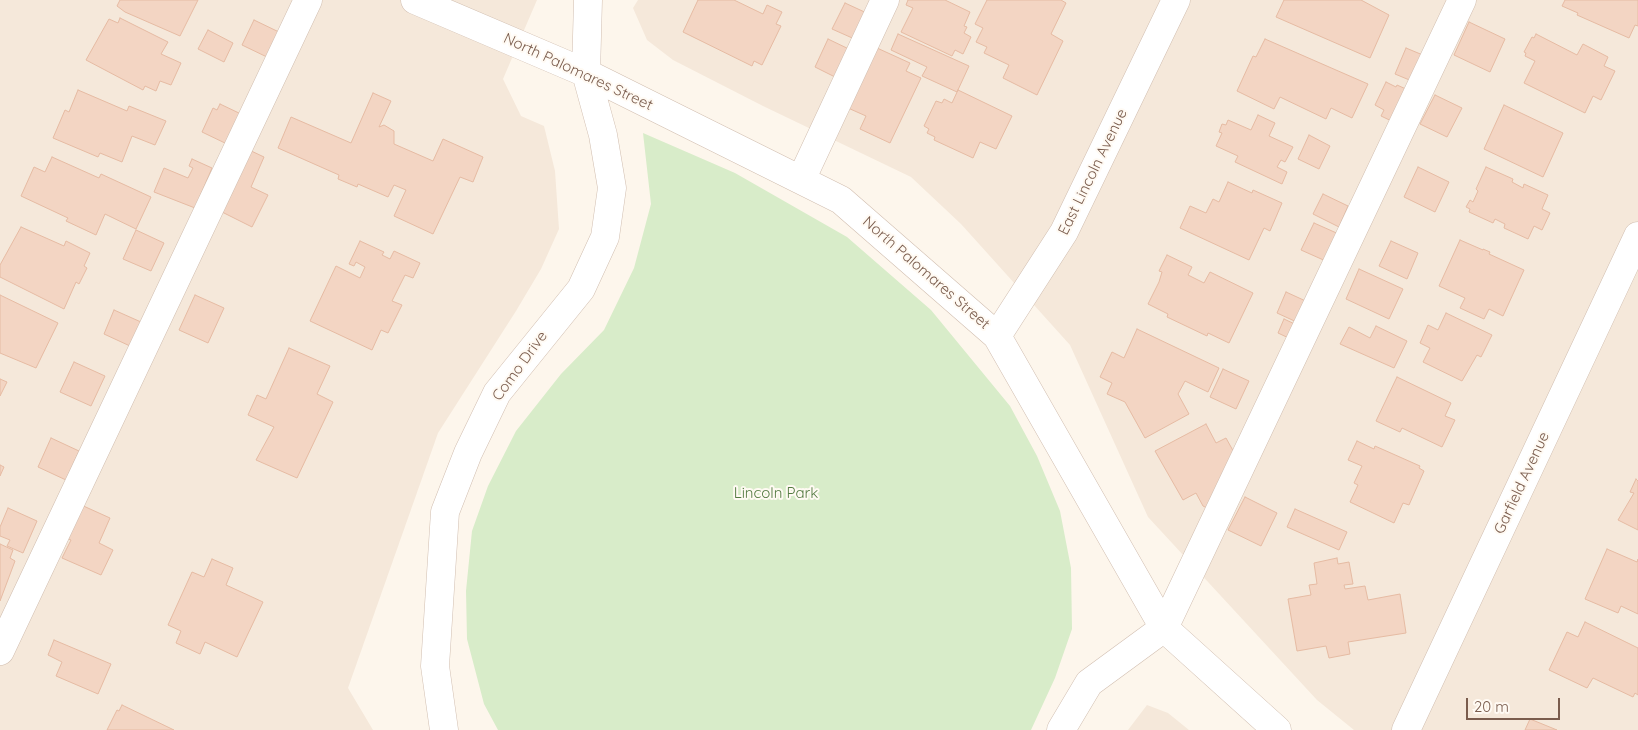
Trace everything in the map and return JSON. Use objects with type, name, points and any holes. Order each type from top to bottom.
[{"type":"street","points":[[0,651],[308,0]]},
{"type":"street","name":"North Palomares Street","points":[[415,0],[586,73],[842,200],[997,336],[1164,628],[1277,730]]},
{"type":"street","name":"Como Drive","points":[[444,730],[435,666],[438,582],[445,512],[468,453],[497,393],[580,289],[605,237],[612,188],[603,135],[586,73],[588,0]]},
{"type":"street","points":[[801,180],[886,0]]},
{"type":"street","name":"East Lincoln Avenue","points":[[997,336],[1064,232],[1176,0]]},
{"type":"street","points":[[1061,730],[1088,683],[1164,628],[1462,0]]},
{"type":"street","name":"Garfield Avenue","points":[[1406,730],[1638,236]]},
{"type":"shaded area","points":[[0,0],[537,0],[503,79],[521,116],[544,126],[555,171],[559,229],[541,269],[438,433],[348,688],[373,730],[0,730]]},
{"type":"shaded area","points":[[638,0],[1638,0],[1638,730],[1354,730],[1317,700],[1148,517],[1070,345],[961,224],[911,177],[763,106],[673,60],[647,40],[633,8]]},
{"type":"shaded area","points":[[1147,705],[1168,713],[1189,730],[1128,730]]},
{"type":"green space","name":"Lincoln Park","points":[[643,133],[735,173],[847,237],[931,310],[1010,406],[1037,456],[1060,511],[1071,568],[1072,629],[1055,678],[1031,730],[498,730],[484,704],[467,639],[466,591],[472,531],[488,486],[516,431],[561,374],[604,330],[634,268],[651,204]]},
{"type":"building","points":[[120,0],[198,0],[180,36],[125,12],[117,6]]},
{"type":"building","points":[[698,0],[734,0],[763,14],[767,5],[782,12],[776,24],[781,26],[762,65],[754,61],[752,66],[683,32]]},
{"type":"building","points":[[908,0],[945,0],[970,12],[964,26],[967,27],[964,33],[971,37],[963,54],[955,50],[952,56],[901,32],[913,8],[906,5]]},
{"type":"building","points":[[987,0],[1061,0],[1066,3],[1051,34],[1063,41],[1037,95],[1003,78],[1009,65],[984,53],[987,47],[976,42],[983,28],[975,24]]},
{"type":"building","points":[[1284,0],[1361,0],[1389,15],[1370,58],[1276,17]]},
{"type":"building","points":[[1565,0],[1638,0],[1638,26],[1635,25],[1629,38],[1577,15],[1578,13],[1562,6]]},
{"type":"building","points":[[845,3],[871,15],[859,41],[832,29]]},
{"type":"building","points":[[120,18],[168,42],[161,54],[181,63],[171,85],[160,81],[156,91],[145,86],[143,90],[86,60],[109,19],[118,23]]},
{"type":"building","points":[[254,20],[281,33],[269,58],[242,45]]},
{"type":"building","points":[[1469,22],[1505,39],[1490,72],[1454,55]]},
{"type":"building","points":[[208,30],[233,43],[224,62],[198,49]]},
{"type":"building","points":[[898,34],[969,66],[957,92],[922,76],[927,67],[891,50]]},
{"type":"building","points":[[1536,34],[1577,55],[1583,44],[1608,57],[1604,66],[1615,71],[1601,100],[1593,96],[1585,113],[1524,83],[1535,61],[1525,56],[1526,53],[1524,52],[1532,37],[1534,38]]},
{"type":"building","points":[[828,39],[853,51],[839,79],[815,67]]},
{"type":"building","points":[[1265,39],[1368,84],[1352,118],[1331,108],[1326,119],[1280,97],[1274,109],[1237,91],[1253,56],[1256,57]]},
{"type":"building","points":[[877,48],[910,63],[906,71],[921,78],[890,143],[860,129],[866,116],[848,108]]},
{"type":"building","points":[[1406,48],[1430,58],[1419,84],[1395,74]]},
{"type":"building","points":[[1386,82],[1417,94],[1402,126],[1381,116],[1384,110],[1375,105]]},
{"type":"building","points":[[78,90],[127,111],[129,106],[166,121],[155,145],[132,136],[122,162],[100,153],[98,157],[53,138],[65,110],[69,112]]},
{"type":"building","points":[[958,90],[1012,116],[996,149],[980,142],[973,158],[934,140],[935,137],[927,133],[929,129],[924,126],[936,101],[942,103],[944,99],[952,103]]},
{"type":"building","points":[[373,93],[391,101],[379,127],[384,125],[394,131],[394,144],[433,161],[443,139],[483,157],[473,182],[460,177],[433,234],[394,216],[406,190],[394,185],[388,197],[358,184],[357,187],[338,179],[339,175],[278,148],[291,117],[351,143]]},
{"type":"building","points":[[1435,95],[1462,108],[1447,137],[1420,124]]},
{"type":"building","points":[[220,104],[241,114],[227,144],[202,132],[213,108],[217,110]]},
{"type":"building","points":[[1504,105],[1563,133],[1543,177],[1484,149]]},
{"type":"building","points":[[1258,115],[1275,123],[1269,136],[1293,147],[1285,162],[1281,160],[1277,167],[1287,172],[1282,184],[1235,162],[1238,156],[1216,146],[1222,133],[1219,132],[1222,124],[1226,125],[1228,120],[1251,130]]},
{"type":"building","points":[[1309,135],[1330,146],[1319,169],[1298,159]]},
{"type":"building","points":[[247,149],[264,157],[251,187],[268,195],[252,227],[218,210]]},
{"type":"building","points":[[52,157],[99,178],[101,174],[151,197],[136,229],[105,214],[96,235],[66,221],[68,218],[21,196],[34,167],[45,172]]},
{"type":"building","points":[[192,159],[212,168],[195,208],[154,192],[164,168],[188,178],[193,168],[189,166]]},
{"type":"building","points":[[1418,167],[1449,182],[1435,212],[1404,197]]},
{"type":"building","points":[[1486,167],[1513,179],[1512,182],[1523,188],[1524,184],[1548,195],[1542,209],[1550,213],[1542,230],[1534,226],[1528,239],[1504,228],[1505,224],[1495,219],[1493,223],[1469,212],[1470,209],[1466,207],[1470,200],[1473,202],[1478,191],[1476,189]]},
{"type":"building","points":[[1228,182],[1252,193],[1253,190],[1282,203],[1270,231],[1264,228],[1249,260],[1180,228],[1190,206],[1206,213],[1213,199],[1219,202]]},
{"type":"building","points":[[1323,194],[1348,206],[1339,227],[1313,214]]},
{"type":"building","points":[[1314,223],[1341,235],[1328,262],[1301,250]]},
{"type":"building","points":[[21,227],[64,246],[66,241],[90,253],[84,266],[87,268],[79,284],[76,282],[64,309],[0,277],[0,265]]},
{"type":"building","points":[[136,230],[164,243],[151,271],[123,259]]},
{"type":"building","points":[[1460,240],[1490,252],[1489,254],[1524,270],[1503,316],[1489,309],[1484,319],[1460,308],[1465,298],[1439,286]]},
{"type":"building","points":[[360,241],[384,252],[382,255],[390,259],[394,251],[420,263],[413,278],[405,275],[392,301],[402,305],[388,333],[381,330],[372,350],[310,321],[336,266],[360,278],[365,267],[356,262],[354,266],[349,264]]},
{"type":"building","points":[[1391,241],[1418,253],[1407,279],[1379,266]]},
{"type":"building","points":[[1167,255],[1192,267],[1188,275],[1204,283],[1210,272],[1253,293],[1229,343],[1208,333],[1207,336],[1167,317],[1168,314],[1148,304],[1159,282],[1162,272],[1159,271]]},
{"type":"building","points":[[1359,269],[1403,289],[1389,319],[1346,299]]},
{"type":"building","points":[[1286,292],[1310,303],[1301,324],[1277,313]]},
{"type":"building","points":[[0,295],[58,323],[36,368],[0,353]]},
{"type":"building","points":[[195,295],[224,308],[208,343],[179,330]]},
{"type":"building","points":[[114,310],[141,322],[130,346],[104,334]]},
{"type":"building","points":[[1446,313],[1492,335],[1481,357],[1477,355],[1462,381],[1423,362],[1430,348],[1420,343],[1428,325],[1438,330]]},
{"type":"building","points":[[1284,319],[1299,326],[1293,340],[1278,333]]},
{"type":"building","points":[[1376,326],[1407,341],[1394,368],[1340,344],[1349,327],[1370,338]]},
{"type":"building","points":[[1137,329],[1219,368],[1208,392],[1185,381],[1178,394],[1189,414],[1145,438],[1125,402],[1107,394],[1112,383],[1100,377],[1112,352],[1124,358]]},
{"type":"building","points":[[289,348],[330,366],[317,394],[333,402],[297,478],[256,460],[274,427],[248,415],[257,395],[266,399]]},
{"type":"building","points":[[74,362],[105,376],[91,406],[60,392]]},
{"type":"building","points":[[1223,369],[1249,381],[1236,409],[1210,397]]},
{"type":"building","points":[[1397,377],[1451,403],[1445,416],[1455,420],[1442,447],[1402,428],[1400,432],[1376,421]]},
{"type":"building","points":[[0,379],[7,382],[0,396]]},
{"type":"building","points":[[1206,424],[1216,443],[1226,438],[1241,465],[1217,513],[1203,506],[1196,493],[1183,500],[1155,451]]},
{"type":"building","points":[[51,438],[79,451],[66,480],[38,467]]},
{"type":"building","points":[[1357,441],[1374,449],[1375,446],[1420,466],[1419,468],[1424,471],[1409,505],[1403,503],[1394,523],[1350,502],[1358,485],[1354,483],[1362,466],[1348,460]]},
{"type":"building","points":[[0,465],[4,467],[0,476]]},
{"type":"building","points":[[1636,479],[1638,481],[1638,530],[1618,520],[1634,493],[1630,492]]},
{"type":"building","points":[[1245,497],[1277,513],[1261,546],[1228,530]]},
{"type":"building","points":[[79,504],[110,518],[99,543],[113,550],[101,575],[62,558],[71,540],[64,537]]},
{"type":"building","points":[[8,508],[37,521],[23,553],[7,546],[10,540],[0,536],[0,527]]},
{"type":"building","points":[[1295,509],[1347,532],[1339,550],[1287,527]]},
{"type":"building","points":[[0,544],[13,550],[10,558],[15,561],[0,601]]},
{"type":"building","points":[[1607,549],[1637,562],[1638,559],[1638,614],[1621,606],[1618,613],[1585,599]]},
{"type":"building","points":[[1337,558],[1338,564],[1349,562],[1353,584],[1344,585],[1345,589],[1365,586],[1368,600],[1400,594],[1406,633],[1348,642],[1350,654],[1329,658],[1326,646],[1297,651],[1288,599],[1311,595],[1309,585],[1317,584],[1314,563]]},
{"type":"building","points":[[212,559],[233,568],[226,585],[263,602],[237,657],[205,642],[200,654],[176,643],[181,631],[168,625],[192,572],[204,577]]},
{"type":"building","points":[[1585,622],[1638,648],[1638,695],[1635,693],[1633,697],[1593,678],[1587,688],[1549,670],[1567,632],[1578,637]]},
{"type":"building","points":[[54,640],[111,664],[98,694],[56,676],[62,662],[48,655]]},
{"type":"building","points":[[122,705],[174,730],[107,730],[117,710],[119,711]]},
{"type":"building","points":[[1530,719],[1557,730],[1525,730]]}]
